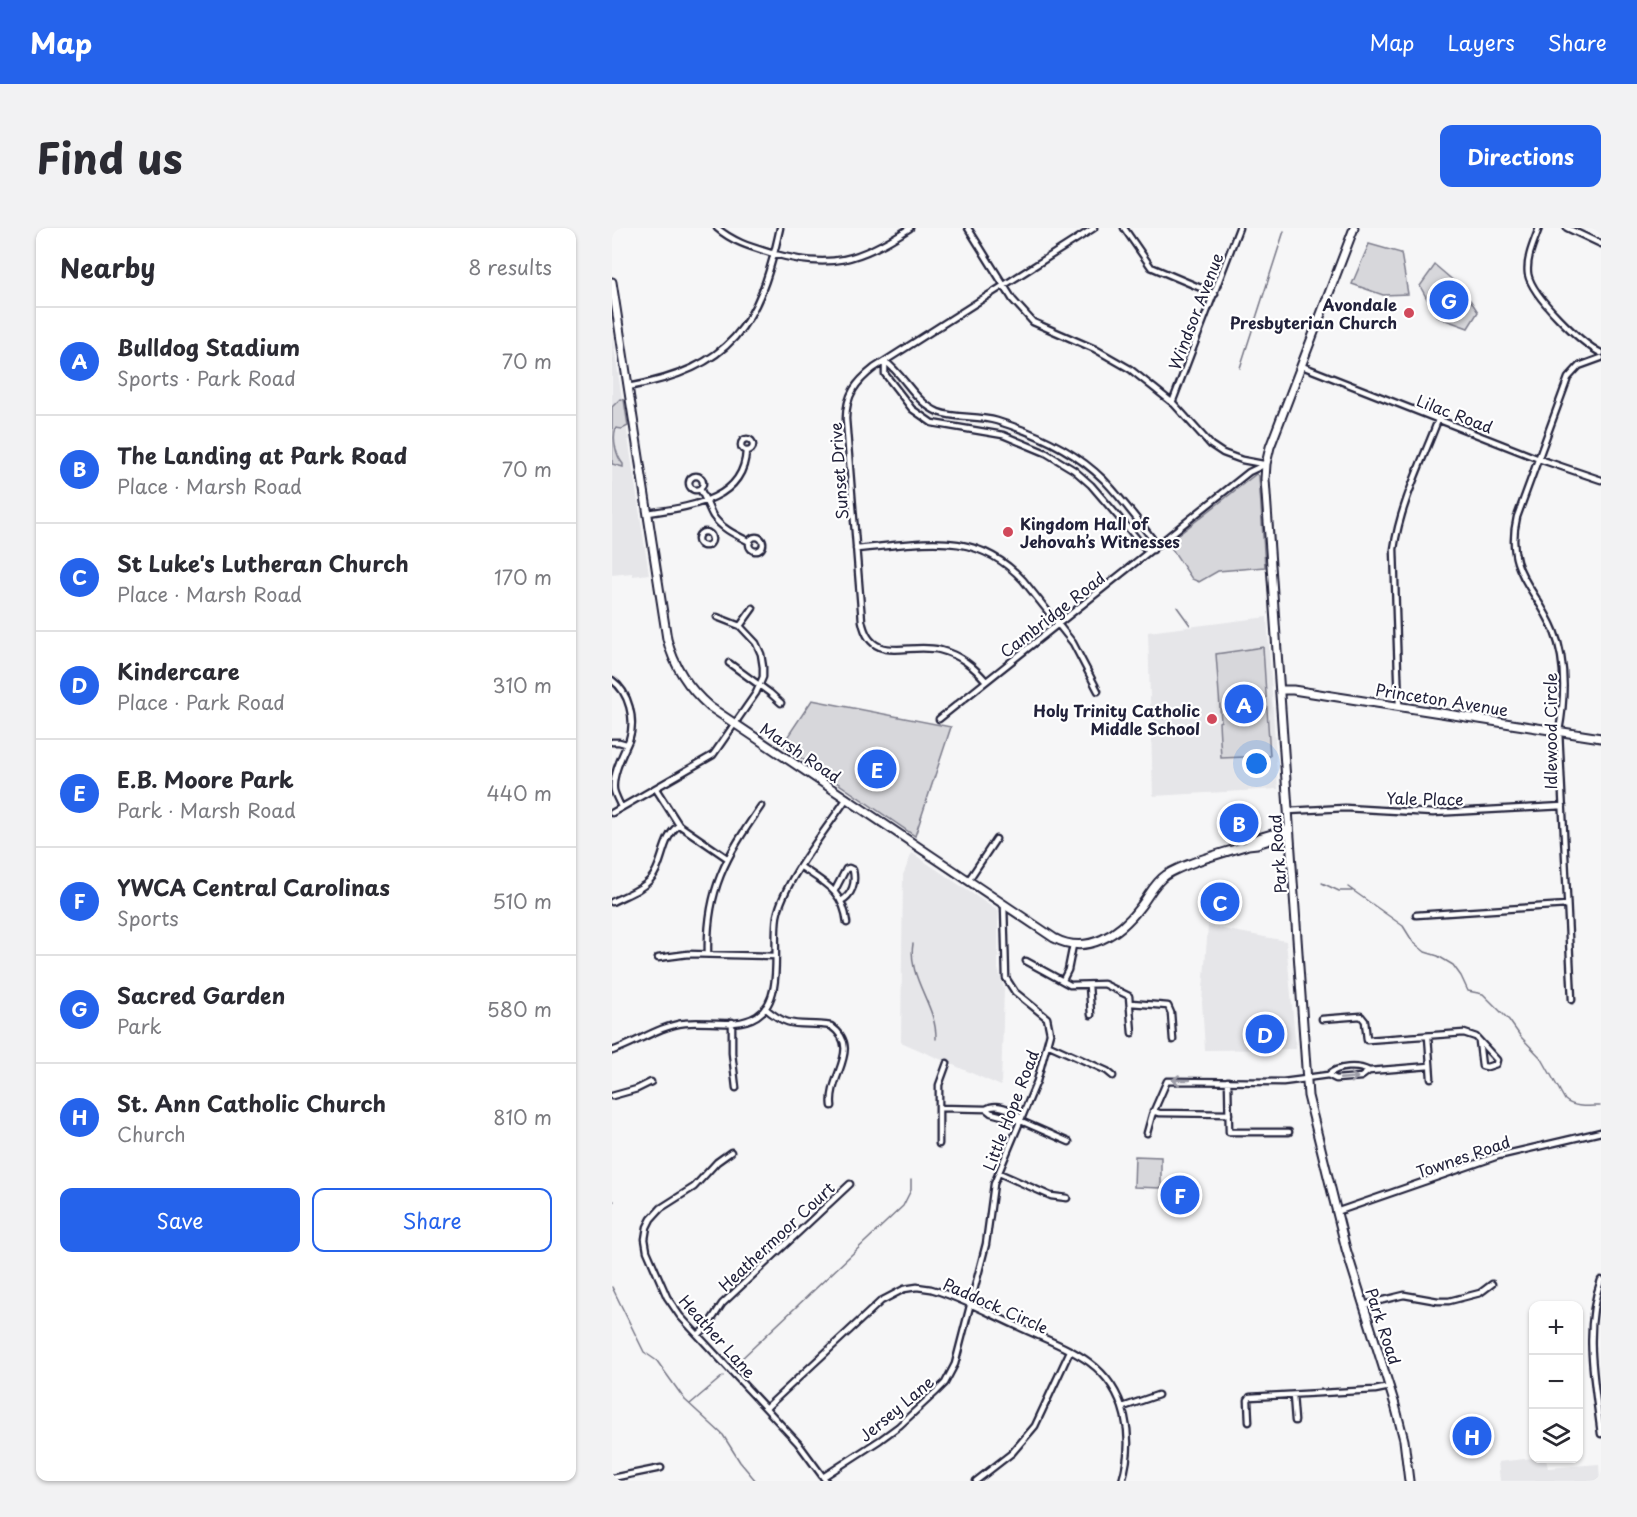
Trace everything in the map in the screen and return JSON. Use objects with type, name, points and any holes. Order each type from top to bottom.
[{"type":"street","points":[[717,228],[739,243],[805,262],[849,259],[875,249],[910,228]]},
{"type":"street","points":[[628,387],[684,373],[725,347],[740,332],[766,284],[780,228]]},
{"type":"street","points":[[968,228],[1004,285],[1033,322],[1113,358],[1147,381],[1219,451],[1242,460],[1266,464]]},
{"type":"street","name":"Sunset Drive","points":[[986,681],[970,664],[951,654],[922,648],[886,650],[875,645],[864,631],[861,621],[847,400],[855,384],[862,377],[1094,228]]},
{"type":"street","points":[[1125,228],[1151,267],[1215,294]]},
{"type":"street","name":"Windsor Avenue","points":[[1172,403],[1239,228]]},
{"type":"street","points":[[1539,228],[1528,263],[1531,285],[1559,318],[1601,353]]},
{"type":"street","points":[[1567,228],[1601,244]]},
{"type":"street","name":"Park Road","points":[[1352,229],[1270,447],[1266,464],[1306,1078],[1312,1118],[1336,1212],[1404,1440],[1409,1481]]},
{"type":"street","name":"Marsh Road","points":[[612,282],[614,307],[667,639],[675,664],[690,688],[735,724],[968,881],[1054,938],[1073,945]]},
{"type":"street","name":"Idlewood Circle","points":[[1572,1000],[1559,731],[1564,684],[1560,653],[1548,619],[1520,574],[1514,551],[1514,533],[1517,517],[1568,378],[1576,368],[1586,362],[1601,358]]},
{"type":"street","points":[[885,361],[897,370],[924,404],[938,412],[993,420],[1048,440],[1080,460],[1102,478],[1154,541],[1153,550],[1145,548],[1091,485],[1074,470],[1042,450],[1004,435],[932,423],[912,409],[885,374],[885,361]]},
{"type":"street","name":"Lilac Road","points":[[1302,366],[1539,459],[1601,480]]},
{"type":"street","points":[[1399,706],[1394,549],[1397,529],[1407,499],[1438,420]]},
{"type":"street","points":[[1042,450],[1048,440]]},
{"type":"street","points":[[648,513],[707,502],[733,483],[743,465],[746,451]]},
{"type":"street","name":"Cambridge Road","points":[[939,719],[1249,472],[1266,464]]},
{"type":"street","points":[[700,489],[720,525],[750,542]]},
{"type":"street","points":[[710,535],[720,525]]},
{"type":"street","points":[[856,549],[950,542],[981,549],[999,558],[1014,570],[1077,649],[1098,691]]},
{"type":"street","points":[[740,626],[753,608]]},
{"type":"street","points":[[612,813],[713,755],[760,686],[763,667],[761,654],[751,636],[740,626],[717,617]]},
{"type":"street","points":[[729,663],[780,703]]},
{"type":"street","points":[[612,680],[622,688],[630,706],[630,730],[617,769],[614,789],[621,807]]},
{"type":"street","name":"Princeton Avenue","points":[[1280,690],[1293,690],[1601,738]]},
{"type":"street","points":[[612,742],[626,744]]},
{"type":"street","points":[[656,789],[679,825],[727,858]]},
{"type":"street","points":[[612,1050],[660,1029],[679,1024],[743,1022],[755,1017],[765,1008],[773,993],[779,908],[789,885],[847,798]]},
{"type":"street","points":[[708,954],[711,901],[727,858],[761,806]]},
{"type":"street","name":"Yale Place","points":[[1288,811],[1349,808],[1433,813],[1563,806]]},
{"type":"street","points":[[612,902],[651,880],[672,831],[679,825]]},
{"type":"street","points":[[1063,980],[1068,970],[1073,945],[1093,944],[1113,934],[1135,914],[1152,888],[1166,875],[1248,844],[1260,843],[1289,832]]},
{"type":"street","points":[[968,881],[996,839]]},
{"type":"street","points":[[801,867],[835,891],[841,901],[847,923]]},
{"type":"street","points":[[835,891],[846,869],[854,870],[853,889],[848,897],[841,901]]},
{"type":"street","name":"Little Hope Road","points":[[970,1305],[986,1244],[991,1196],[1037,1081],[1050,1027],[1047,1018],[1015,992],[1006,978],[1004,905]]},
{"type":"street","points":[[1416,915],[1567,905]]},
{"type":"street","points":[[658,958],[708,954],[775,956]]},
{"type":"street","points":[[1026,961],[1070,985],[1107,985],[1129,996],[1132,1033]]},
{"type":"street","points":[[1089,985],[1090,1015]]},
{"type":"street","points":[[1131,1003],[1168,1006],[1171,1010],[1173,1040]]},
{"type":"street","points":[[765,1008],[776,1018],[788,1024],[831,1026],[842,1036],[846,1047],[845,1057],[832,1088],[832,1106]]},
{"type":"street","points":[[1322,1019],[1361,1016],[1365,1021],[1367,1040],[1471,1034],[1479,1041],[1496,1058],[1496,1064],[1482,1066],[1479,1041]]},
{"type":"street","points":[[732,1022],[732,1053],[736,1088]]},
{"type":"street","points":[[1428,1036],[1431,1078]]},
{"type":"street","points":[[1047,1044],[1107,1071],[1113,1076]]},
{"type":"street","points":[[939,1144],[939,1085],[947,1063]]},
{"type":"street","points":[[1147,1133],[1167,1081],[1283,1082],[1328,1075],[1336,1069],[1360,1067],[1369,1071],[1430,1066]]},
{"type":"street","points":[[1328,1075],[1336,1079],[1361,1077],[1369,1071]]},
{"type":"street","points":[[1228,1081],[1228,1132],[1289,1132]]},
{"type":"street","points":[[612,1096],[638,1089],[651,1082]]},
{"type":"street","points":[[939,1108],[986,1109],[992,1105],[1000,1106],[1016,1112],[1021,1122],[1069,1142]]},
{"type":"street","points":[[1154,1111],[1229,1114]]},
{"type":"street","name":"Townes Road","points":[[1336,1212],[1498,1156],[1601,1132]]},
{"type":"street","name":"Heather Lane","points":[[731,1152],[717,1162],[694,1187],[661,1208],[651,1219],[646,1232],[647,1251],[667,1297],[680,1316],[798,1443],[825,1479]]},
{"type":"street","points":[[999,1173],[1051,1196],[1067,1198]]},
{"type":"street","name":"Heathermoor Court","points":[[698,1335],[707,1327],[722,1304],[850,1184]]},
{"type":"street","points":[[1601,1280],[1595,1299],[1590,1332],[1601,1434]]},
{"type":"street","points":[[1363,1305],[1404,1295],[1449,1301],[1480,1293],[1492,1284]]},
{"type":"street","name":"Paddock Circle","points":[[766,1408],[881,1301],[904,1289],[922,1287],[940,1292],[1070,1351],[1089,1362],[1106,1377],[1123,1407],[1126,1420],[1128,1447],[1122,1481]]},
{"type":"street","name":"Jersey Lane","points":[[825,1479],[880,1440],[945,1383],[955,1364],[970,1305]]},
{"type":"street","points":[[976,1481],[1012,1453],[1035,1426],[1070,1351]]},
{"type":"street","points":[[1249,1422],[1249,1397],[1390,1388]]},
{"type":"street","points":[[1123,1407],[1158,1395]]},
{"type":"street","points":[[1293,1395],[1295,1421]]},
{"type":"street","points":[[612,1478],[661,1468]]},
{"type":"shaded area","points":[[1369,244],[1401,253],[1408,294],[1383,295],[1352,284]]},
{"type":"shaded area","points":[[1435,265],[1463,289],[1478,312],[1468,328],[1437,317],[1420,286]]},
{"type":"shaded area","points":[[612,334],[649,574],[633,576],[632,573],[612,575]]},
{"type":"shaded area","points":[[620,399],[624,400],[628,426],[622,429],[616,428],[615,442],[623,467],[612,464],[612,407]]},
{"type":"shaded area","points":[[1256,474],[1259,476],[1265,567],[1218,571],[1199,582],[1192,579],[1168,543]]},
{"type":"shaded area","name":"Holy Trinity Catholic Middle School","points":[[1267,617],[1278,789],[1153,796],[1148,632]]},
{"type":"shaded area","points":[[1263,647],[1270,756],[1221,758],[1216,654]]},
{"type":"shaded area","points":[[812,700],[951,727],[915,836],[782,745]]},
{"type":"shaded area","points":[[912,853],[998,911],[998,969],[1004,989],[1001,1086],[901,1042],[903,875]]},
{"type":"shaded area","points":[[1208,926],[1286,941],[1296,1049],[1205,1050],[1202,1002]]},
{"type":"shaded area","points":[[1135,1156],[1161,1157],[1161,1188],[1134,1187]]},
{"type":"shaded area","points":[[1529,1458],[1529,1463],[1547,1463],[1548,1468],[1599,1464],[1600,1481],[1500,1481],[1498,1462]]},
{"type":"waterway","points":[[1240,368],[1284,231]]},
{"type":"waterway","points":[[1177,607],[1190,625]]},
{"type":"waterway","points":[[1322,883],[1339,891],[1352,891]]},
{"type":"waterway","points":[[1348,887],[1403,926],[1413,942],[1425,952],[1438,956],[1453,965],[1468,991],[1483,994],[1542,1059],[1565,1100],[1577,1105],[1600,1106]]},
{"type":"waterway","points":[[913,944],[914,968],[932,1015],[936,1039]]},
{"type":"waterway","points":[[740,1360],[903,1206],[911,1190],[911,1180]]},
{"type":"waterway","points":[[612,1287],[644,1352],[657,1361],[685,1400],[723,1435],[740,1462],[756,1481]]},
{"type":"waterway","points":[[690,1404],[723,1376]]},
{"type":"place","name":"Sacred Garden","points":[[1449,300]]},
{"type":"place","name":"Avondale Presbyterian Church","points":[[1409,313]]},
{"type":"place","name":"Kingdom Hall of Jehovah’s Witnesses","points":[[1008,532]]},
{"type":"place","name":"Bulldog Stadium","points":[[1244,704]]},
{"type":"place","name":"Holy Trinity Catholic Middle School","points":[[1212,719]]},
{"type":"place","name":"E.B. Moore Park","points":[[877,769]]},
{"type":"place","name":"The Landing at Park Road","points":[[1239,823]]},
{"type":"place","name":"St Luke's Lutheran Church","points":[[1220,902]]},
{"type":"place","name":"Kindercare","points":[[1265,1034]]},
{"type":"place","name":"YWCA Central Carolinas","points":[[1180,1195]]},
{"type":"place","name":"St. Ann Catholic Church","points":[[1472,1436]]}]
